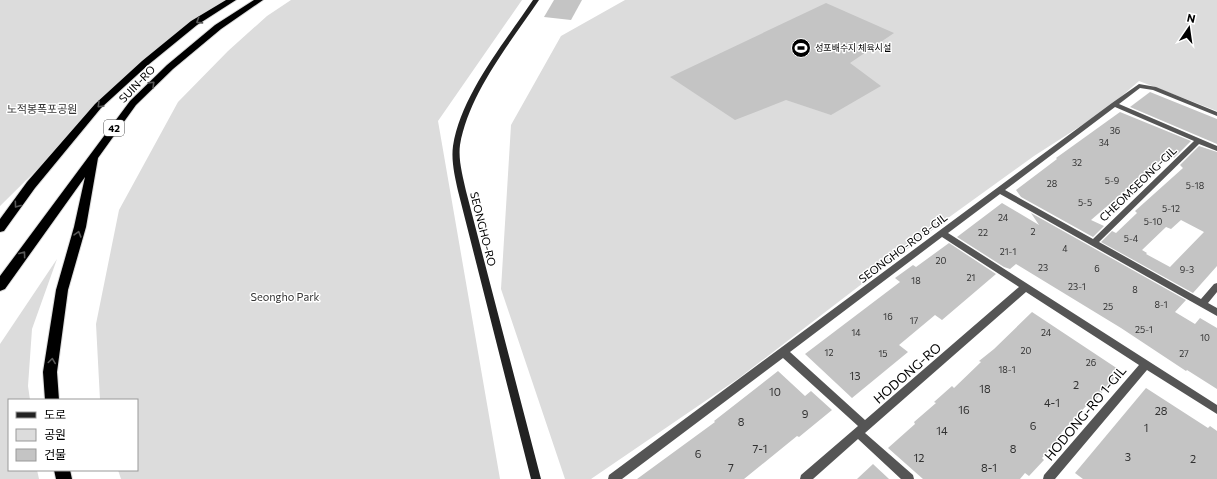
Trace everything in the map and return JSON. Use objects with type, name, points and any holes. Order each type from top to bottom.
[{"type":"highway","name":"SUIN-RO","points":[[0,228],[31,185],[98,106],[145,63],[194,24],[232,0]]},
{"type":"highway","name":"SUIN-RO","points":[[0,286],[133,103],[170,67],[218,27],[259,0]]},
{"type":"highway","points":[[52,399],[50,372],[62,290],[80,227],[94,155]]},
{"type":"street","name":"SEONGHO-RO","points":[[536,0],[485,79],[466,113],[457,146],[462,191],[536,479]]},
{"type":"street","name":"SEONGHO-RO 8-GIL","points":[[613,479],[1139,86],[1154,88],[1217,114]]},
{"type":"street","points":[[1114,104],[1217,149]]},
{"type":"street","name":"CHEOMSEONG-GIL","points":[[1093,243],[1198,141]]},
{"type":"street","points":[[999,190],[1217,312]]},
{"type":"street","points":[[941,233],[1217,410]]},
{"type":"street","points":[[1202,303],[1217,286]]},
{"type":"street","name":"HODONG-RO","points":[[805,479],[1025,287]]},
{"type":"street","points":[[783,352],[909,479]]},
{"type":"street","name":"HODONG-RO 1-GIL","points":[[1048,479],[1145,365]]},
{"type":"green space","name":"노적봉폭포공원","points":[[0,0],[228,0],[154,54],[0,206]]},
{"type":"green space","name":"Seongho Park","points":[[291,0],[522,0],[438,121],[500,479],[121,479],[118,471],[138,471],[138,399],[100,399],[96,324],[119,210],[178,102],[228,51],[267,16]]},
{"type":"green space","points":[[625,0],[1217,0],[1217,111],[1139,81],[1107,109],[1034,156],[948,218],[739,378],[591,479],[565,479],[501,289],[511,125],[561,36]]},
{"type":"green space","points":[[57,259],[32,329],[28,386],[30,399],[8,399],[8,471],[37,471],[39,479],[0,479],[0,344]]},
{"type":"building","points":[[554,0],[582,0],[571,20],[544,17]]},
{"type":"building","name":"성포배수지 체육시설","points":[[826,3],[894,33],[850,63],[881,86],[831,115],[786,100],[735,120],[670,77]]},
{"type":"building","points":[[1150,92],[1217,119],[1217,144],[1130,107]]},
{"type":"building","points":[[1120,112],[1191,141],[1174,158],[1169,153],[1091,220],[1104,226],[1093,237],[1021,197],[1016,190],[1057,159],[1056,158]]},
{"type":"building","points":[[1199,146],[1217,152],[1217,266],[1193,293],[1101,242],[1112,231],[1116,233],[1137,213],[1135,211],[1183,168],[1180,165]],"holes":[[[1181,220],[1204,232],[1170,267],[1146,254],[1147,253],[1142,250],[1166,227],[1171,229]]]},
{"type":"building","points":[[1002,203],[1039,225],[1031,213],[1186,300],[1175,312],[1195,324],[1200,318],[1217,328],[1217,389],[1016,264],[1010,269],[1004,267],[957,237]]},
{"type":"building","points":[[949,243],[996,274],[942,320],[935,315],[899,345],[908,352],[852,398],[805,354],[900,282],[895,278],[913,265],[916,267]]},
{"type":"building","points":[[1032,312],[1121,371],[1089,407],[1087,405],[1061,433],[1063,435],[1042,458],[1044,460],[1029,476],[1025,473],[1020,479],[923,479],[888,448],[936,403],[934,402],[952,386],[954,388],[981,362],[979,361],[994,349]]},
{"type":"building","points":[[778,371],[805,396],[811,391],[832,410],[744,479],[637,479],[715,422],[714,421]]},
{"type":"building","points":[[1146,388],[1208,428],[1210,426],[1217,431],[1217,479],[1083,479],[1075,473]]},
{"type":"building","points":[[873,464],[889,479],[857,479]]},
{"type":"place","name":"성포배수지 체육시설","points":[[801,48]]}]
